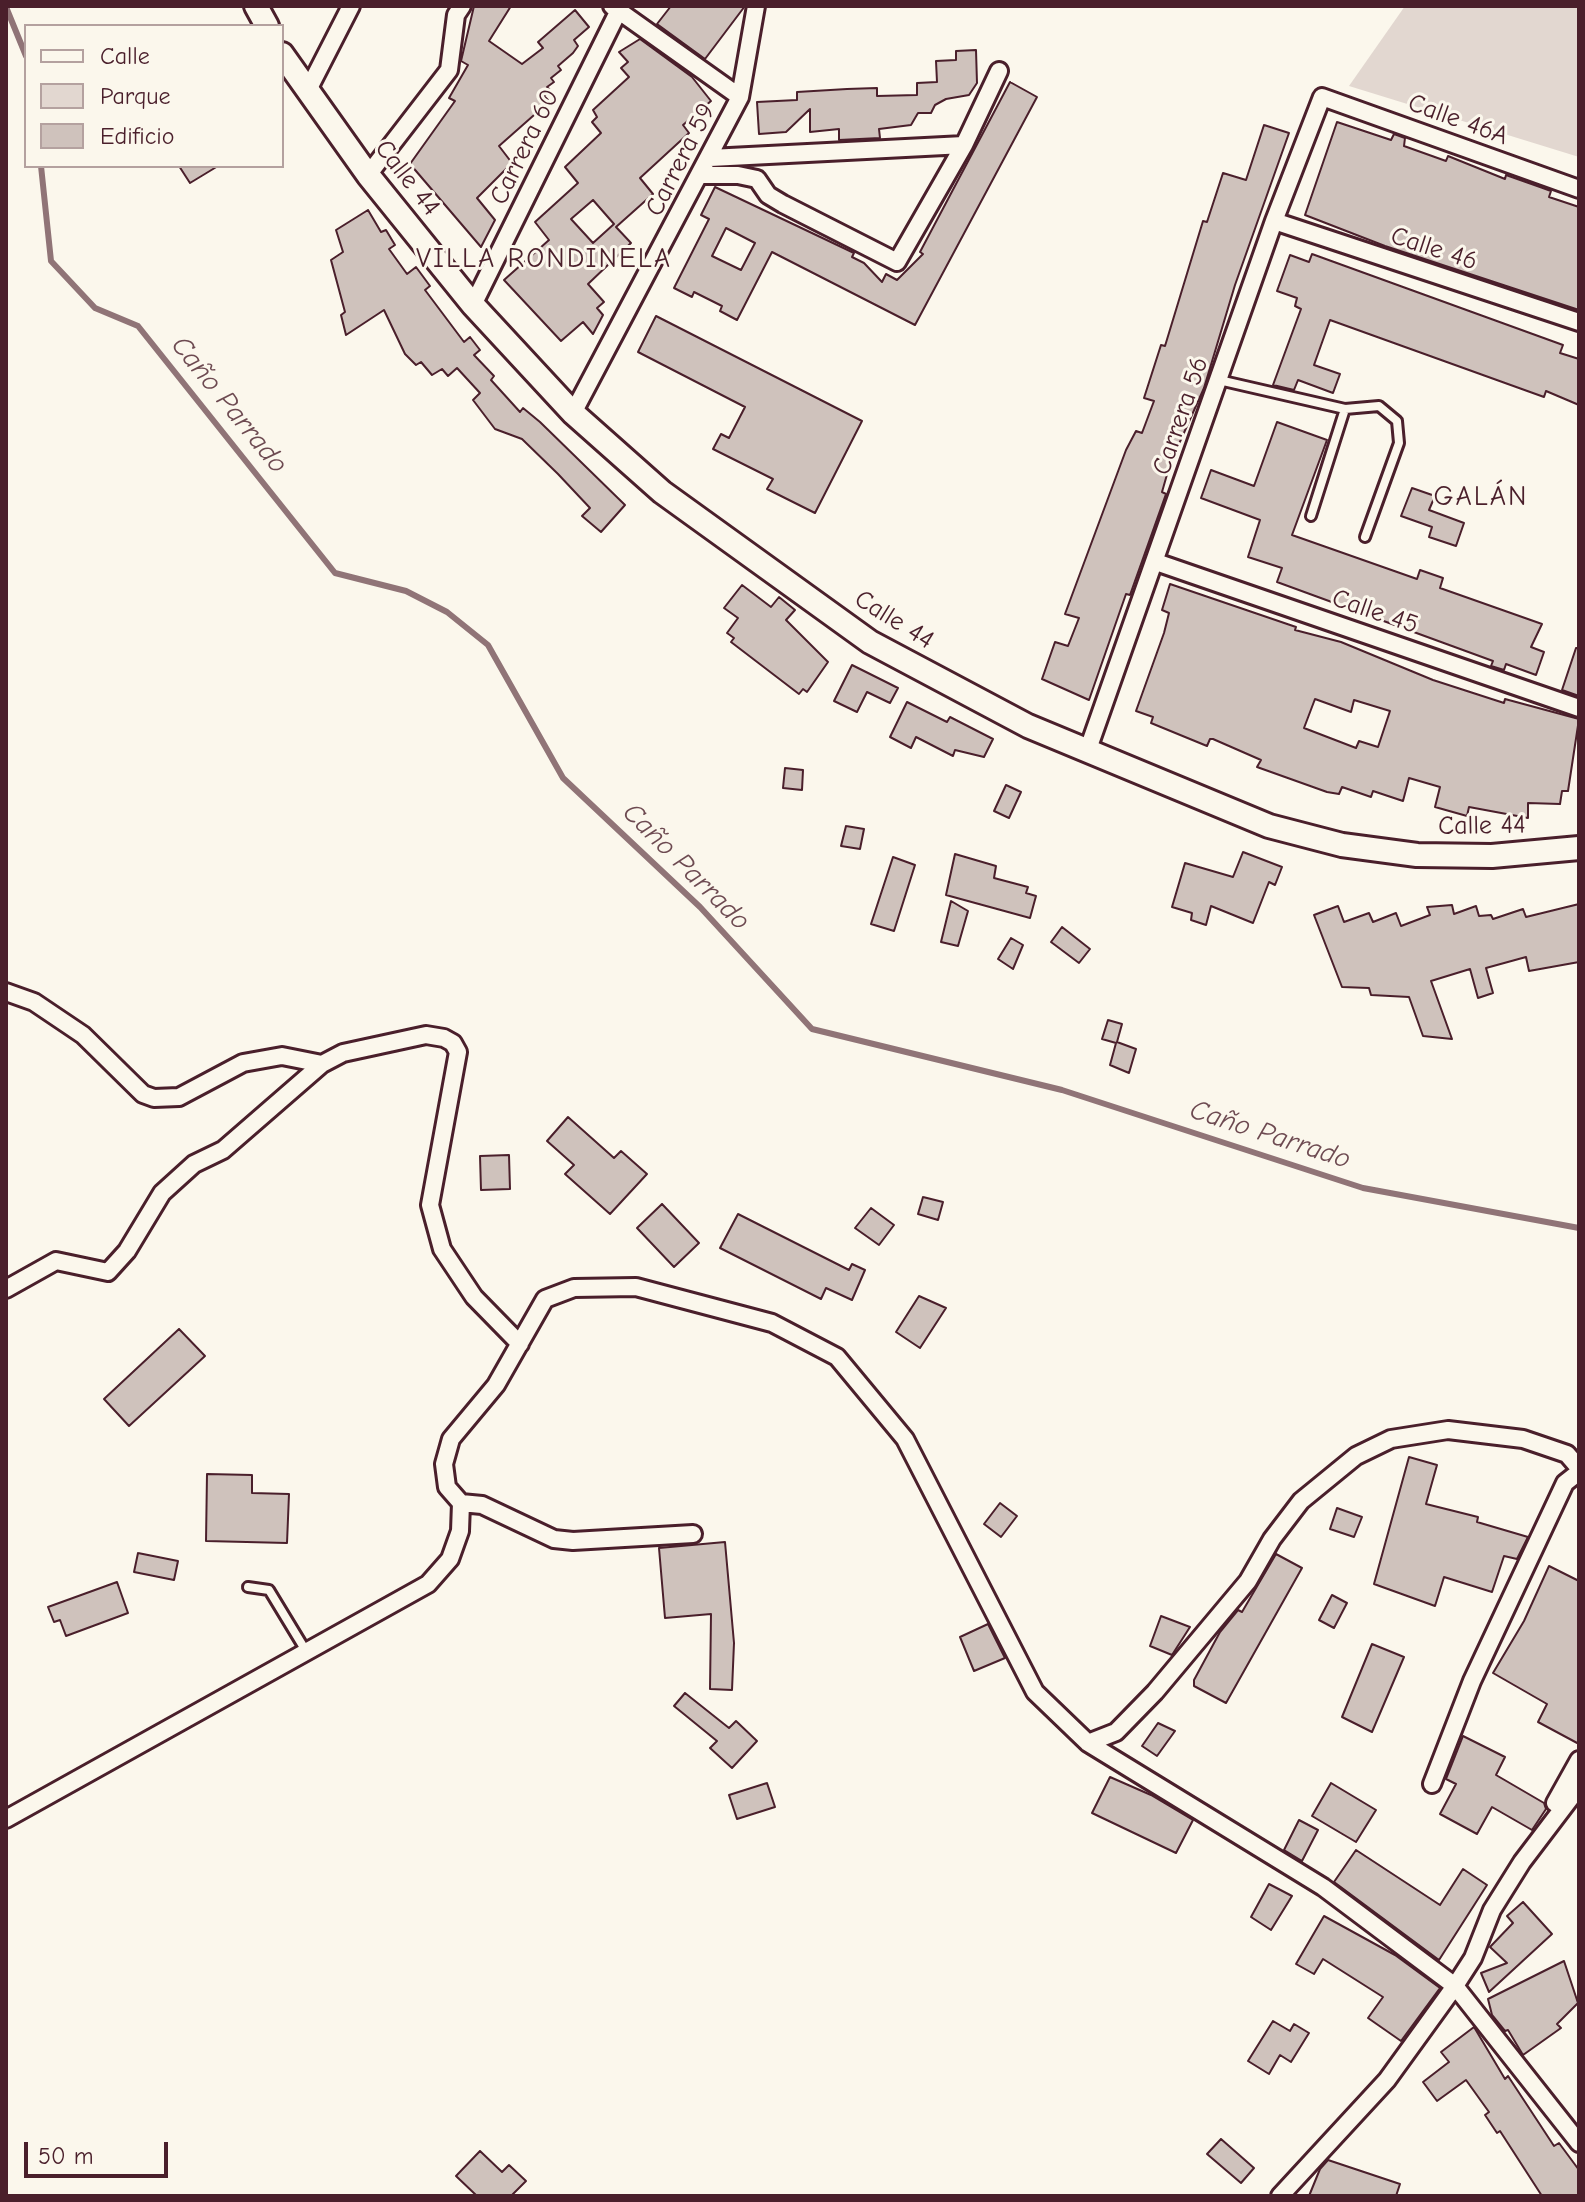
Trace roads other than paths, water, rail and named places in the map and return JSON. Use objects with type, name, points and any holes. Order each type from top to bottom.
[{"type":"main road","points":[[256,6],[266,24]]},
{"type":"main road","name":"Calle 44","points":[[284,57],[368,175],[473,305],[573,413],[662,492],[870,642],[987,705],[1087,752],[1257,822],[1342,845],[1454,857],[1579,848]]},
{"type":"street","points":[[308,90],[351,6]]},
{"type":"street","points":[[368,175],[449,70],[456,15],[462,6]]},
{"type":"street","name":"Carrera 59","points":[[573,413],[740,97],[756,6]]},
{"type":"street","points":[[616,8],[740,97]]},
{"type":"street","name":"Carrera 60","points":[[473,305],[616,8]]},
{"type":"street","points":[[701,175],[738,175],[757,179],[768,195],[783,204],[897,262],[964,145],[999,71]]},
{"type":"street","name":"Calle 46A","points":[[1322,97],[1579,189]]},
{"type":"street","name":"Carrera 56","points":[[1087,752],[1274,221],[1322,97]]},
{"type":"street","points":[[710,158],[964,145]]},
{"type":"street","name":"Calle 46","points":[[1274,221],[1579,322]]},
{"type":"street","name":"Calle 45","points":[[1156,562],[1579,708]]},
{"type":"street","points":[[6,992],[34,1002],[83,1035],[143,1094],[154,1098],[179,1097],[243,1063],[282,1056],[322,1064]]},
{"type":"street","points":[[6,1289],[56,1261],[101,1271],[114,1268],[162,1193],[194,1164],[233,1141],[322,1064],[343,1053],[426,1035],[453,1043],[458,1052],[457,1075],[437,1154],[430,1205],[442,1249],[474,1297],[520,1344]]},
{"type":"street","points":[[6,1819],[428,1584],[450,1559],[460,1531],[461,1503],[447,1487],[444,1464],[451,1439],[496,1385],[545,1299],[574,1288],[636,1287],[772,1323],[837,1357],[905,1439],[1035,1692],[1088,1743],[1323,1887],[1455,1986],[1579,2143]]},
{"type":"street","points":[[1088,1743],[1116,1732],[1155,1692],[1248,1581],[1272,1539],[1301,1501],[1356,1456],[1400,1437],[1448,1430],[1523,1439],[1567,1454],[1579,1470],[1565,1483],[1472,1681],[1432,1784]]},
{"type":"street","points":[[461,1503],[482,1505],[554,1539],[573,1541],[693,1534]]},
{"type":"street","points":[[1558,1812],[1555,1803],[1579,1760]]},
{"type":"street","points":[[1280,2196],[1387,2080],[1455,1986],[1473,1958],[1492,1910],[1558,1812],[1579,1787]]},
{"type":"lane","points":[[1219,380],[1345,409],[1379,406],[1397,421],[1399,443],[1365,537]]},
{"type":"lane","points":[[1311,516],[1345,409]]},
{"type":"lane","points":[[248,1587],[269,1590],[307,1652]]},
{"type":"waterway","name":"Caño Parrado","points":[[6,7],[24,51]]},
{"type":"waterway","name":"Caño Parrado","points":[[41,168],[51,261],[95,308],[138,326],[335,573],[406,591],[447,612],[488,645],[563,778],[700,907],[812,1029],[1062,1090],[1363,1188],[1579,1228]]},
{"type":"district","name":"VILLA RONDINELA","points":[[544,259]]},
{"type":"district","name":"GALÁN","points":[[1481,497]]}]
